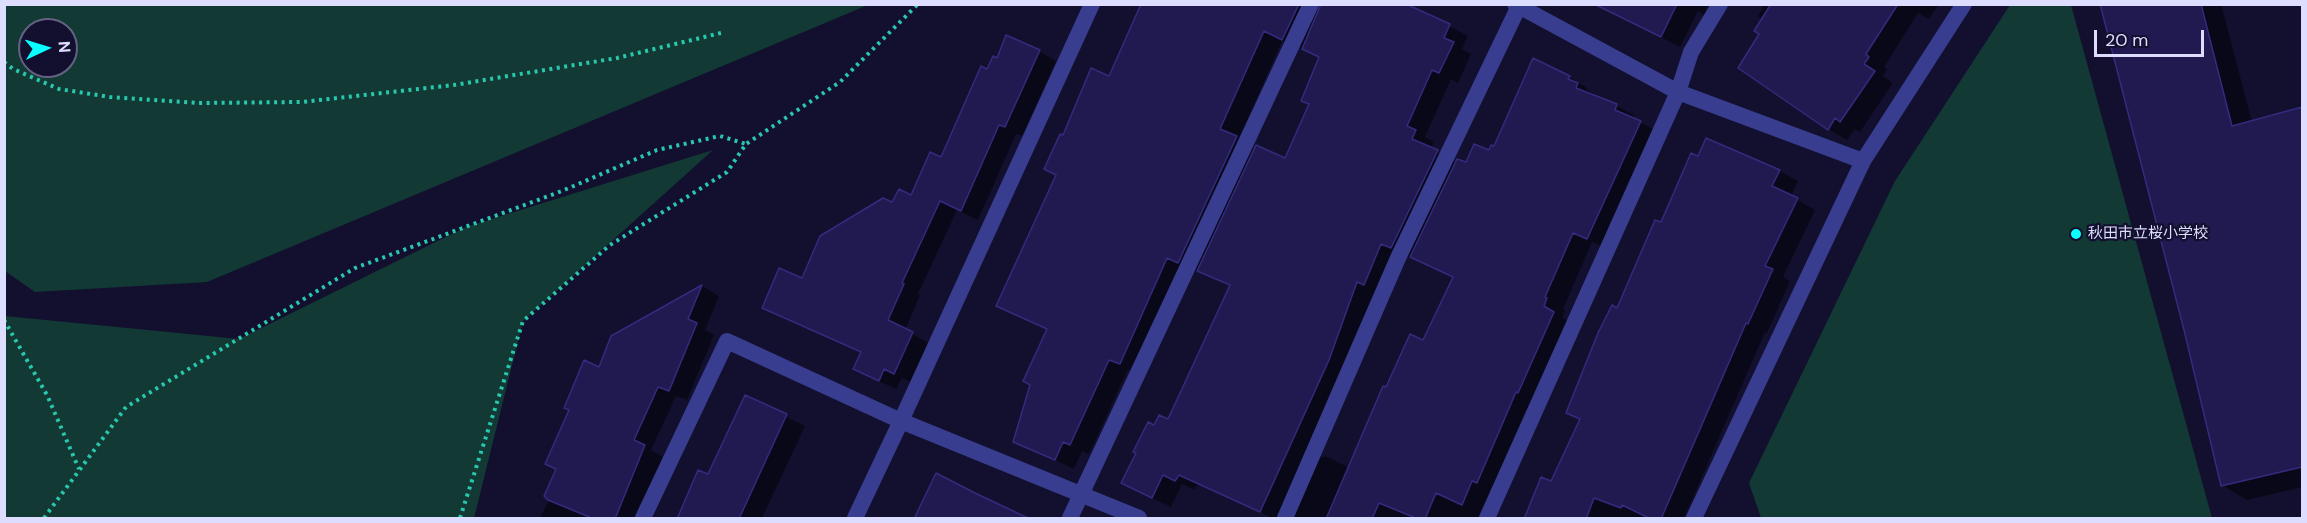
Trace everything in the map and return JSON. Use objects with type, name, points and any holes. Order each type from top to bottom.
[{"type":"street","points":[[855,519],[1092,4]]},
{"type":"street","points":[[1070,519],[1311,4]]},
{"type":"street","points":[[1487,519],[1678,92],[1691,52],[1720,4]]},
{"type":"street","points":[[1694,519],[1863,161],[1964,4]]},
{"type":"street","points":[[1285,519],[1398,258],[1517,5],[1678,92],[1863,161]]},
{"type":"street","points":[[643,519],[727,341],[901,421],[1139,519]]},
{"type":"path","points":[[460,519],[523,321],[610,245],[727,172],[746,144],[840,82],[918,4]]},
{"type":"path","points":[[4,62],[13,69],[59,89],[110,97],[198,103],[302,102],[454,86],[617,58],[725,32]]},
{"type":"path","points":[[44,519],[126,407],[355,268],[562,191],[657,150],[720,136],[746,144]]},
{"type":"path","points":[[4,320],[47,396],[80,470]]},
{"type":"green space","points":[[5,4],[868,4],[207,282],[35,292],[5,271]]},
{"type":"green space","name":"秋田市立桜小学校","points":[[2010,5],[2071,5],[2212,518],[1761,518],[1749,483],[1895,181]]},
{"type":"green space","points":[[713,150],[523,321],[474,518],[5,518],[5,316],[239,339],[466,227]]},
{"type":"building","points":[[1141,4],[1299,4],[1282,40],[1264,31],[1220,129],[1237,136],[1178,263],[1167,258],[1120,364],[1109,360],[1070,445],[1063,442],[1055,460],[1013,442],[1030,385],[1023,381],[1047,329],[996,306],[1056,175],[1044,169],[1060,134],[1063,135],[1091,68],[1109,76]]},
{"type":"building","points":[[1321,4],[1406,4],[1450,24],[1444,38],[1454,42],[1439,73],[1432,70],[1407,126],[1416,130],[1412,139],[1438,150],[1391,248],[1381,244],[1364,285],[1357,282],[1329,360],[1260,512],[1179,475],[1175,481],[1163,475],[1152,498],[1121,483],[1148,422],[1154,425],[1159,415],[1168,419],[1230,285],[1197,271],[1256,145],[1285,158],[1309,104],[1301,101],[1319,57],[1302,49]]},
{"type":"building","points":[[1594,4],[1677,4],[1661,37]]},
{"type":"building","points":[[1771,4],[1898,4],[1866,54],[1869,57],[1864,64],[1875,71],[1840,122],[1835,118],[1828,130],[1738,68],[1759,34],[1754,31]]},
{"type":"building","points":[[2100,4],[2201,4],[2232,126],[2302,107],[2302,467],[2221,486],[2184,330]]},
{"type":"building","points":[[1006,35],[1040,50],[1005,127],[999,125],[961,211],[940,201],[902,283],[904,284],[888,320],[913,332],[894,374],[884,369],[879,381],[853,369],[861,352],[762,308],[779,268],[802,278],[820,236],[883,198],[892,202],[899,189],[911,195],[930,152],[941,157],[981,66],[987,69],[993,56],[997,58]]},
{"type":"building","points":[[1533,58],[1570,76],[1568,79],[1578,83],[1576,88],[1617,104],[1615,110],[1641,121],[1587,239],[1573,233],[1545,297],[1547,298],[1544,306],[1554,312],[1518,393],[1516,392],[1477,483],[1472,481],[1462,505],[1436,493],[1425,519],[1418,519],[1379,503],[1372,519],[1326,519],[1383,386],[1386,387],[1410,334],[1423,340],[1453,277],[1410,257],[1457,159],[1466,162],[1474,144],[1489,150],[1491,145],[1494,146]]},
{"type":"building","points":[[1706,138],[1780,170],[1772,186],[1798,198],[1765,266],[1773,269],[1748,324],[1746,323],[1661,519],[1651,519],[1622,505],[1621,508],[1594,498],[1586,519],[1524,519],[1541,477],[1551,481],[1580,419],[1566,413],[1598,333],[1612,305],[1617,308],[1655,220],[1661,222],[1691,153],[1698,156]]},
{"type":"building","points":[[702,285],[688,319],[697,323],[669,391],[658,387],[634,440],[645,445],[615,519],[594,519],[548,500],[544,496],[556,469],[545,464],[569,410],[564,408],[584,360],[599,367],[611,336]]},
{"type":"building","points":[[745,395],[787,414],[739,519],[677,519],[698,470],[708,474]]},
{"type":"building","points":[[936,473],[975,493],[1030,519],[914,519]]},
{"type":"place","name":"秋田市立桜小学校","points":[[2076,234]]}]
